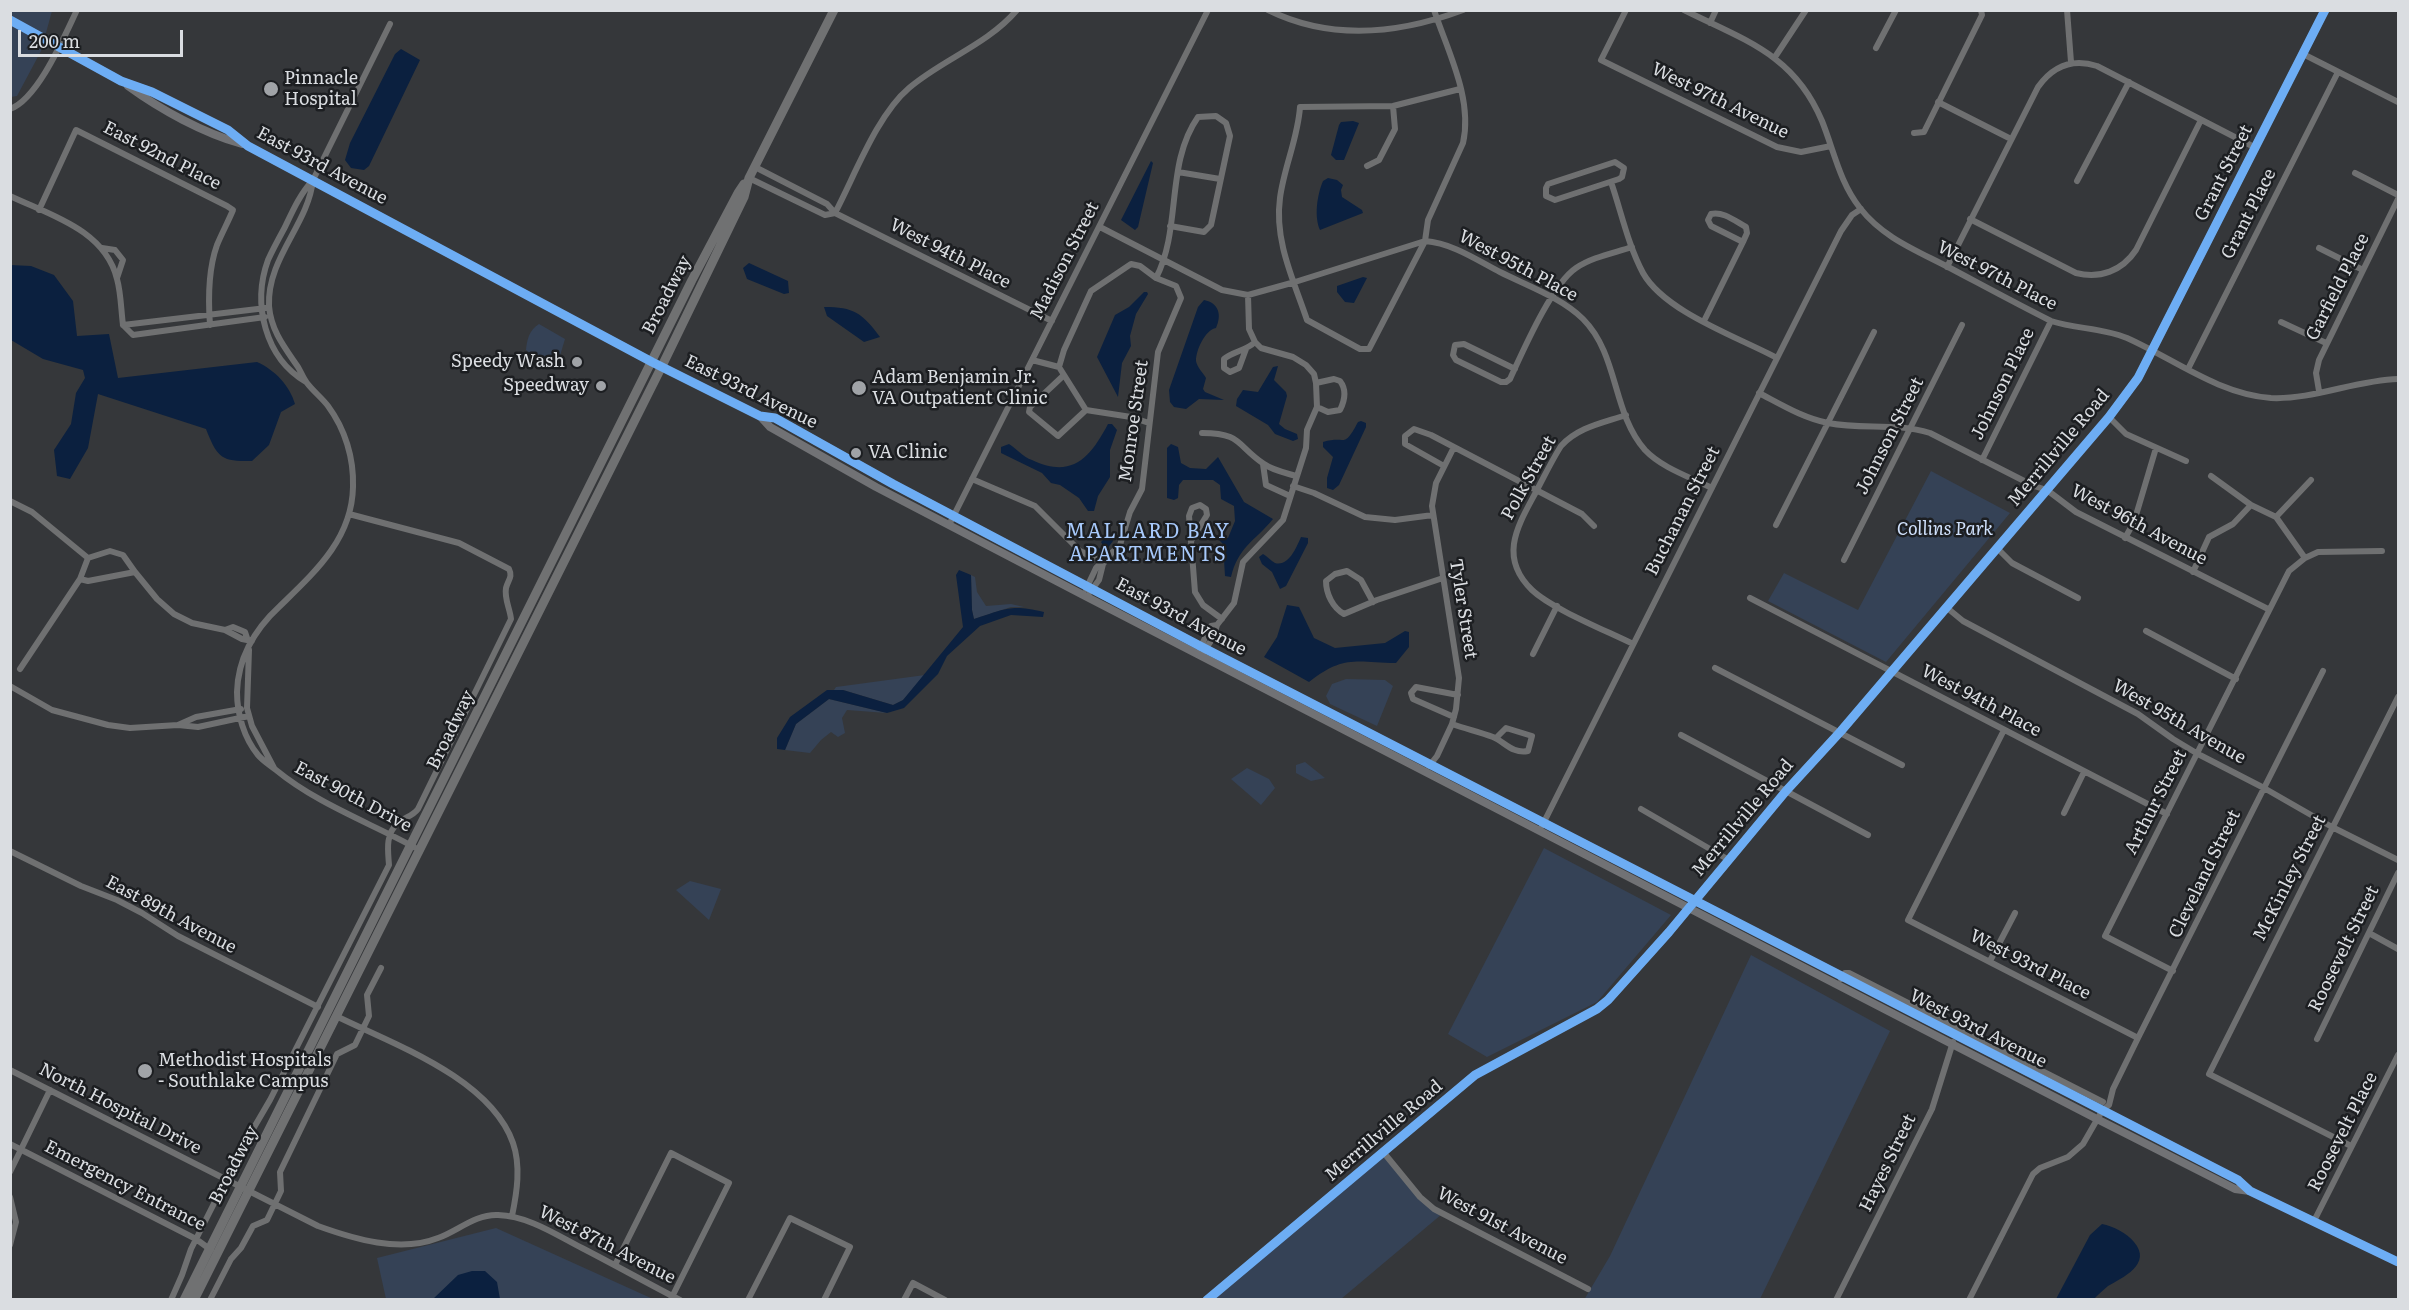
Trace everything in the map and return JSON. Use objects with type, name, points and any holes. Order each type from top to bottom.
[{"type":"main road","name":"Broadway","points":[[184,1299],[336,1016],[652,362],[738,193],[755,167],[834,10]]},
{"type":"main road","name":"Broadway","points":[[194,1299],[245,1189],[416,848],[662,366],[744,197],[749,178]]},
{"type":"street","points":[[10,109],[28,98],[58,48],[77,10]]},
{"type":"street","points":[[835,213],[881,123],[896,101],[910,87],[996,31],[1017,10]]},
{"type":"street","name":"Madison Street","points":[[949,525],[1208,10]]},
{"type":"street","points":[[1268,10],[1320,28],[1348,31],[1394,29],[1437,20],[1462,10]]},
{"type":"street","points":[[1434,10],[1460,89],[1465,106],[1466,131],[1463,144],[1428,220],[1425,241],[1369,349],[1360,350],[1307,320],[1283,252],[1279,229],[1280,200],[1299,124],[1300,107],[1393,106],[1460,89]]},
{"type":"street","name":"West 97th Avenue","points":[[1626,10],[1601,60],[1777,147],[1801,152],[1831,146]]},
{"type":"street","name":"West 97th Place","points":[[1684,10],[1762,48],[1775,57],[1798,80],[1812,100],[1841,176],[1861,209],[1892,238],[2051,321],[2118,335],[2228,388],[2252,396],[2283,398],[2398,379]]},
{"type":"street","points":[[1710,23],[1716,10]]},
{"type":"street","points":[[1775,57],[1806,10]]},
{"type":"street","points":[[1876,48],[1896,10]]},
{"type":"street","points":[[2067,10],[2071,62]]},
{"type":"street","name":"Grant Street","points":[[2153,351],[2325,10]]},
{"type":"street","points":[[1914,133],[1924,132],[1981,13]]},
{"type":"street","name":"East 93rd Avenue","points":[[10,21],[121,81],[152,92],[228,130],[248,146],[652,362],[760,416],[775,418],[1202,650],[1541,828]]},
{"type":"street","points":[[306,382],[292,374],[280,360],[265,328],[261,287],[269,260],[303,192],[313,180],[390,24]]},
{"type":"street","points":[[2303,54],[2398,102]]},
{"type":"street","points":[[1947,267],[2044,78],[2054,69],[2071,62],[2097,66],[2256,148]]},
{"type":"street","name":"Grant Place","points":[[2188,369],[2338,72]]},
{"type":"street","points":[[2077,181],[2129,82]]},
{"type":"street","points":[[1938,102],[2011,140]]},
{"type":"street","points":[[1367,166],[1379,160],[1395,129],[1393,106]]},
{"type":"street","points":[[1156,278],[1165,259],[1173,197],[1191,128],[1198,117],[1216,116],[1226,123],[1230,136],[1211,225],[1204,232],[1170,226]]},
{"type":"street","points":[[1970,219],[2076,273],[2096,276],[2107,273],[2127,261],[2136,250],[2201,120]]},
{"type":"street","name":"East 92nd Place","points":[[39,210],[76,130],[233,210],[217,246],[213,263],[208,301],[210,316]]},
{"type":"street","points":[[1615,162],[1624,168],[1622,177],[1611,182],[1555,200],[1546,196],[1545,192],[1548,184],[1615,162]]},
{"type":"street","name":"West 94th Place","points":[[755,167],[827,204],[835,213],[1052,321]]},
{"type":"street","points":[[1179,172],[1220,179]]},
{"type":"street","points":[[2355,173],[2398,197]]},
{"type":"street","name":"West 94th Place","points":[[749,178],[825,215],[835,213]]},
{"type":"street","points":[[237,709],[239,667],[249,649],[250,640],[267,618],[326,560],[341,536],[349,514],[353,475],[347,444],[327,405],[306,382],[280,342],[269,308],[272,277],[282,251],[312,195],[313,180]]},
{"type":"street","points":[[1611,182],[1642,272],[1658,292],[1679,308],[1777,358]]},
{"type":"street","points":[[10,196],[88,234],[102,248],[117,278],[123,325],[133,334],[272,316]]},
{"type":"street","name":"Garfield Place","points":[[2319,392],[2316,373],[2326,343],[2398,197]]},
{"type":"street","name":"Buchanan Street","points":[[1541,828],[1841,231],[1852,215],[1861,209]]},
{"type":"street","points":[[1704,321],[1743,242],[1747,233],[1746,227],[1719,213],[1711,214],[1708,220],[1711,226],[1743,242]]},
{"type":"street","points":[[1100,227],[1222,290],[1248,295],[1425,241]]},
{"type":"street","name":"West 95th Place","points":[[1425,241],[1448,245],[1551,298],[1583,319],[1601,343],[1626,415],[1638,441],[1655,458],[1712,488]]},
{"type":"street","points":[[1515,369],[1464,344],[1455,345],[1453,350],[1456,360],[1501,382],[1506,382],[1510,379],[1562,280],[1578,266],[1632,247]]},
{"type":"street","points":[[102,248],[115,250],[123,260],[117,278]]},
{"type":"street","points":[[2319,248],[2363,270]]},
{"type":"street","name":"Monroe Street","points":[[1059,367],[1064,350],[1091,291],[1131,264],[1140,266],[1156,278],[1176,286],[1181,298],[1158,352],[1142,489],[1130,512],[1120,545],[1104,563],[1099,580],[1089,588],[1085,596]]},
{"type":"street","points":[[1202,650],[1233,603],[1243,562],[1283,520],[1306,448],[1307,430],[1315,410],[1314,374],[1306,365],[1293,357],[1261,348],[1255,342],[1249,329],[1248,295]]},
{"type":"street","points":[[123,325],[269,308]]},
{"type":"street","points":[[210,316],[210,325]]},
{"type":"street","name":"Johnson Place","points":[[1982,460],[2051,321]]},
{"type":"street","points":[[2282,322],[2326,343]]},
{"type":"street","name":"Johnson Street","points":[[1844,560],[1962,325]]},
{"type":"street","points":[[1776,525],[1874,332]]},
{"type":"street","points":[[1246,349],[1255,342]]},
{"type":"street","name":"Merrillville Road","points":[[1208,1299],[1475,1075],[1597,1009],[1608,1000],[2109,417],[2138,378],[2153,351]]},
{"type":"street","points":[[1032,360],[1059,367],[1086,410],[1131,417],[1149,423]]},
{"type":"street","points":[[1064,375],[1030,407],[1029,412],[1058,436],[1086,410]]},
{"type":"street","points":[[1315,410],[1335,412],[1340,410],[1345,397],[1344,386],[1340,381],[1316,383]]},
{"type":"street","name":"West 96th Avenue","points":[[1760,393],[1805,416],[1829,423],[1912,427],[1930,433],[2034,486],[2047,490],[2076,512],[2268,609]]},
{"type":"street","name":"Polk Street","points":[[1557,606],[1533,591],[1520,573],[1513,547],[1516,530],[1554,456],[1570,436],[1581,429],[1626,415]]},
{"type":"street","name":"East 93rd Avenue","points":[[760,416],[770,427],[949,525],[1085,596],[1202,650]]},
{"type":"street","points":[[2109,417],[2126,434],[2186,461]]},
{"type":"street","points":[[1444,466],[1405,444],[1405,436],[1410,430],[1419,430],[1454,447],[1582,514],[1594,526]]},
{"type":"street","points":[[1202,434],[1216,433],[1236,439],[1263,464],[1296,476]]},
{"type":"street","name":"Tyler Street","points":[[1427,769],[1437,756],[1453,721],[1458,695],[1459,678],[1433,515],[1433,495],[1454,447]]},
{"type":"street","points":[[2125,538],[2134,522],[2156,448]]},
{"type":"street","points":[[1263,464],[1266,485],[1290,496]]},
{"type":"street","points":[[2211,476],[2250,505],[2276,517],[2305,558],[2318,552],[2382,551]]},
{"type":"street","points":[[972,479],[1035,506],[1080,551],[1104,563]]},
{"type":"street","points":[[2276,517],[2311,480]]},
{"type":"street","points":[[1293,486],[1314,493],[1365,517],[1395,520],[1433,515]]},
{"type":"street","points":[[11,504],[32,512],[87,558]]},
{"type":"street","points":[[1191,541],[1207,515],[1206,510],[1200,505],[1193,507],[1190,512],[1191,541],[1195,592],[1203,605],[1222,619]]},
{"type":"street","points":[[2193,572],[2209,537],[2233,524],[2250,505]]},
{"type":"street","points":[[171,1299],[196,1239],[226,1179],[318,1007],[389,865],[387,850],[391,835],[399,822],[408,819],[418,809],[511,619],[506,587],[511,572],[508,569],[459,543],[349,514]]},
{"type":"street","points":[[1997,548],[2012,563],[2078,598]]},
{"type":"street","points":[[87,558],[110,551],[123,555],[157,599],[174,614],[250,640]]},
{"type":"street","points":[[20,669],[80,579],[87,558]]},
{"type":"street","name":"Arthur Street","points":[[2173,971],[2104,936],[2236,679],[2268,609],[2289,571],[2305,558]]},
{"type":"street","points":[[1373,602],[1361,580],[1347,571],[1335,574],[1326,581],[1330,598],[1337,611],[1344,614],[1443,578]]},
{"type":"street","points":[[80,579],[88,581],[135,572]]},
{"type":"street","name":"West 94th Place","points":[[1750,598],[2167,814]]},
{"type":"street","points":[[1533,654],[1557,606],[1633,644]]},
{"type":"street","name":"West 95th Avenue","points":[[1946,607],[1963,621],[2138,714],[2173,740],[2198,754],[2398,860]]},
{"type":"street","points":[[2146,631],[2236,679]]},
{"type":"street","name":"East 90th Drive","points":[[249,649],[247,708],[274,769]]},
{"type":"street","points":[[1715,668],[1841,731],[1902,765]]},
{"type":"street","name":"Cleveland Street","points":[[1969,1299],[2029,1180],[2040,1168],[2076,1152],[2101,1111],[2109,1105],[2113,1089],[2138,1038],[2323,672]]},
{"type":"street","points":[[10,686],[52,710],[80,719],[130,728],[178,725],[198,727],[249,716]]},
{"type":"street","points":[[1458,695],[1416,687],[1412,693],[1413,699],[1453,721],[1496,738],[1505,747],[1523,752],[1528,751],[1532,736],[1506,728],[1496,738]]},
{"type":"street","name":"McKinley Street","points":[[2351,1146],[2209,1074],[2398,697]]},
{"type":"street","points":[[178,725],[196,717],[247,708]]},
{"type":"street","name":"East 90th Drive","points":[[237,709],[256,753],[274,769],[295,785],[416,848]]},
{"type":"street","name":"West 93rd Place","points":[[2004,730],[1908,920],[2138,1038]]},
{"type":"street","points":[[1681,735],[1868,835]]},
{"type":"street","points":[[2064,813],[2084,772]]},
{"type":"street","points":[[1641,809],[1729,860]]},
{"type":"street","name":"West 93rd Avenue","points":[[1541,828],[1954,1040],[2238,1180],[2250,1191],[2398,1262]]},
{"type":"street","name":"East 89th Avenue","points":[[10,851],[81,886],[117,900],[178,936],[318,1007]]},
{"type":"street","name":"Roosevelt Street","points":[[2317,1039],[2398,873]]},
{"type":"street","points":[[1990,961],[2014,914]]},
{"type":"street","points":[[2369,933],[2398,949]]},
{"type":"street","points":[[210,1299],[231,1259],[241,1248],[253,1226],[267,1220],[282,1187],[279,1172],[338,1054],[355,1045],[369,1016],[367,995],[381,968]]},
{"type":"street","points":[[1839,981],[1845,973],[1849,973],[2101,1111]]},
{"type":"street","points":[[336,1016],[438,1066],[472,1090],[499,1117],[513,1142],[517,1160],[517,1184],[512,1216]]},
{"type":"street","name":"Hayes Street","points":[[1836,1299],[1932,1109],[1954,1040]]},
{"type":"street","name":"Roosevelt Place","points":[[2314,1221],[2397,1060]]},
{"type":"street","name":"North Hospital Drive","points":[[10,1070],[245,1189]]},
{"type":"street","points":[[10,1172],[50,1090]]},
{"type":"street","name":"Emergency Entrance","points":[[10,1144],[196,1239],[211,1248],[212,1264]]},
{"type":"street","points":[[615,1265],[671,1153],[729,1183],[672,1298]]},
{"type":"street","name":"West 91st Avenue","points":[[1384,1153],[1420,1197],[1434,1209],[1588,1290]]},
{"type":"street","name":"West 87th Avenue","points":[[245,1189],[336,1232],[397,1244],[419,1244],[439,1238],[472,1220],[494,1215],[512,1216],[528,1221],[615,1265],[672,1298],[680,1299]]},
{"type":"street","points":[[10,1197],[16,1222],[10,1245]]},
{"type":"street","points":[[748,1299],[790,1218],[850,1246],[824,1299]]},
{"type":"street","points":[[904,1299],[913,1283],[945,1299]]},
{"type":"green space","points":[[11,11],[52,11],[41,51],[17,96],[11,97]]},
{"type":"green space","points":[[539,324],[565,339],[559,359],[538,359],[526,350],[531,332]]},
{"type":"green space","name":"Collins Park","points":[[1931,471],[2010,513],[1886,662],[1768,601],[1784,573],[1858,610]]},
{"type":"green space","points":[[971,575],[975,577],[977,592],[986,606],[1011,604],[1024,607],[1011,607],[974,619]]},
{"type":"green space","points":[[925,675],[903,700],[893,705],[843,690],[834,690],[836,687]]},
{"type":"green space","points":[[1346,679],[1385,680],[1393,686],[1377,726],[1330,704],[1326,696],[1332,684]]},
{"type":"green space","points":[[829,699],[887,713],[847,710],[842,718],[845,733],[838,737],[831,732],[810,753],[785,750],[796,724]]},
{"type":"green space","points":[[1305,762],[1325,778],[1311,781],[1296,773],[1296,765]]},
{"type":"green space","points":[[1247,768],[1269,779],[1275,788],[1261,805],[1231,779]]},
{"type":"green space","points":[[1544,848],[1671,915],[1597,1002],[1487,1057],[1448,1034]]},
{"type":"green space","points":[[690,881],[721,889],[709,920],[676,890]]},
{"type":"green space","points":[[1751,955],[1890,1031],[1760,1299],[1584,1300],[1610,1256]]},
{"type":"green space","points":[[1384,1153],[1420,1197],[1442,1214],[1341,1299],[1208,1300]]},
{"type":"green space","points":[[496,1228],[653,1299],[386,1299],[377,1258]]},
{"type":"shaded area","points":[[401,49],[420,60],[369,166],[364,170],[351,168],[345,160],[350,143],[395,54]]},
{"type":"shaded area","points":[[1341,122],[1359,123],[1344,160],[1336,160],[1331,155],[1339,125]]},
{"type":"shaded area","points":[[1151,161],[1153,163],[1138,227],[1135,230],[1121,220]]},
{"type":"shaded area","points":[[1328,178],[1337,180],[1343,185],[1342,197],[1363,213],[1320,230],[1317,219],[1318,199],[1323,181]]},
{"type":"shaded area","points":[[749,263],[788,281],[789,293],[784,294],[747,279],[743,268]]},
{"type":"shaded area","points":[[10,265],[31,266],[54,275],[73,301],[77,336],[109,334],[118,378],[257,362],[270,369],[281,379],[295,404],[281,412],[269,445],[252,461],[242,461],[227,459],[217,452],[206,429],[98,394],[88,448],[70,479],[57,476],[54,450],[71,424],[76,393],[85,378],[83,370],[43,359],[11,340]]},
{"type":"shaded area","points":[[1363,277],[1367,278],[1354,303],[1345,302],[1337,292],[1337,286]]},
{"type":"shaded area","points":[[1144,292],[1148,294],[1136,314],[1130,336],[1131,346],[1122,363],[1118,397],[1097,357],[1115,315],[1129,307]]},
{"type":"shaded area","points":[[1204,300],[1216,307],[1219,319],[1216,328],[1208,332],[1202,341],[1196,361],[1206,378],[1203,389],[1205,392],[1224,400],[1199,399],[1186,409],[1174,407],[1170,402],[1169,390],[1198,307]]},
{"type":"shaded area","points":[[824,307],[843,308],[856,313],[868,322],[880,337],[864,342],[827,316]]},
{"type":"shaded area","points":[[1278,366],[1274,380],[1287,396],[1279,424],[1297,434],[1298,439],[1293,441],[1275,434],[1268,425],[1236,406],[1237,399],[1243,390],[1258,392],[1273,367]]},
{"type":"shaded area","points":[[1361,421],[1366,423],[1366,427],[1339,485],[1333,490],[1327,488],[1327,478],[1333,457],[1323,447],[1323,442],[1347,439]]},
{"type":"shaded area","points":[[1108,424],[1112,424],[1117,430],[1110,450],[1110,477],[1098,496],[1094,511],[1088,511],[1079,498],[1060,485],[1051,483],[1042,473],[1001,453],[1001,447],[1009,444],[1026,457],[1046,465],[1069,466],[1087,455]]},
{"type":"shaded area","points":[[1171,444],[1178,447],[1181,463],[1190,468],[1206,469],[1218,457],[1244,502],[1273,519],[1243,551],[1231,577],[1225,576],[1223,544],[1217,538],[1228,538],[1235,521],[1234,506],[1221,499],[1220,485],[1213,480],[1183,480],[1179,485],[1178,498],[1174,500],[1167,498],[1167,448]]},
{"type":"shaded area","points":[[1107,536],[1112,537],[1113,541],[1104,553],[1098,553],[1097,548],[1103,549],[1101,542]]},
{"type":"shaded area","points":[[1301,537],[1308,538],[1308,543],[1286,586],[1280,589],[1272,572],[1262,564],[1259,557],[1263,554],[1275,563],[1284,562],[1292,555]]},
{"type":"shaded area","points":[[959,570],[971,575],[974,619],[1015,608],[1044,612],[1043,617],[1011,615],[980,626],[947,656],[938,674],[904,708],[887,713],[829,699],[796,724],[785,750],[777,749],[777,738],[790,717],[827,690],[843,690],[893,705],[903,700],[963,627],[956,575]]},
{"type":"shaded area","points":[[1287,605],[1299,607],[1314,638],[1335,648],[1385,643],[1405,631],[1409,632],[1409,647],[1396,663],[1350,662],[1331,668],[1309,682],[1264,657],[1277,637]]},
{"type":"shaded area","points":[[2102,1224],[2119,1230],[2134,1242],[2139,1250],[2138,1263],[2094,1299],[2056,1299],[2090,1235]]},
{"type":"shaded area","points":[[472,1271],[485,1271],[497,1282],[500,1299],[433,1299],[458,1275]]},
{"type":"cycle path","points":[[1207,1300],[1475,1075],[1597,1009],[1608,1000],[1669,932],[1786,791],[1841,731],[2109,417],[2138,378],[2325,10]]},
{"type":"cycle path","points":[[10,20],[121,81],[152,92],[228,130],[248,146],[652,362],[760,416],[775,418],[893,484],[1200,646],[2238,1180],[2250,1191],[2398,1262]]},
{"type":"place","name":"Pinnacle Hospital","points":[[271,89]]},
{"type":"place","name":"Speedy Wash","points":[[577,362]]},
{"type":"place","name":"Speedway","points":[[601,386]]},
{"type":"place","name":"Adam Benjamin Jr. VA Outpatient Clinic","points":[[859,388]]},
{"type":"place","name":"VA Clinic","points":[[856,453]]},
{"type":"place","name":"Methodist Hospitals - Southlake Campus","points":[[145,1071]]},
{"type":"district","name":"MALLARD BAY APARTMENTS","points":[[1148,544]]}]
